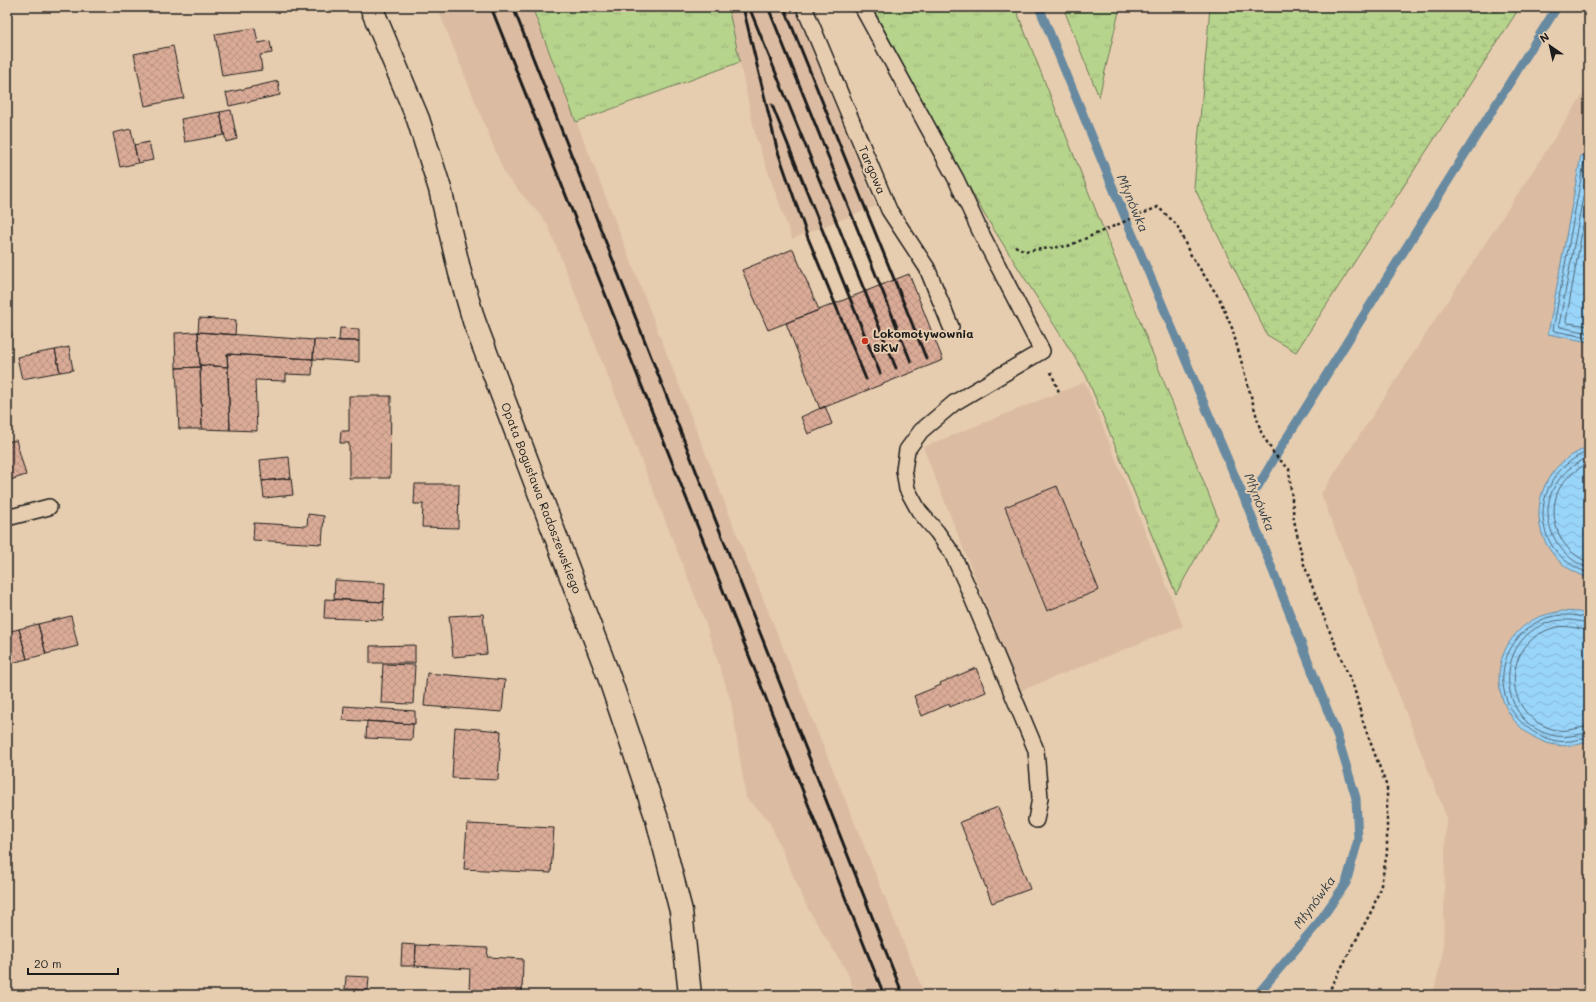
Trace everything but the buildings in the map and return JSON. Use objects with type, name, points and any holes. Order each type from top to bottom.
[{"type":"street","name":"Opata Bogusława Radoszewskiego","points":[[371,7],[418,119],[440,189],[460,273],[474,321],[608,674],[657,819],[681,911],[690,995]]},
{"type":"lane","name":"Targowa","points":[[804,7],[889,210],[927,268],[951,327]]},
{"type":"lane","points":[[862,7],[956,179],[980,231],[1042,351],[954,403],[921,431],[907,450],[904,470],[907,489],[919,511],[952,553],[1036,750],[1040,798],[1036,820]]},
{"type":"lane","points":[[7,518],[49,507]]},
{"type":"path","points":[[980,231],[991,234],[1025,251],[1068,246],[1158,207],[1177,225],[1190,252],[1219,298],[1232,328],[1261,432],[1274,454],[1289,469],[1294,520],[1303,562],[1327,626],[1354,688],[1364,725],[1387,787],[1387,853],[1382,885],[1373,908],[1327,995]]},
{"type":"shaded area","points":[[437,7],[532,7],[742,547],[925,995],[856,995],[847,972],[808,909],[768,819],[746,798],[731,702],[703,616],[547,223],[505,175]]},
{"type":"shaded area","points":[[728,7],[795,7],[876,206],[792,239],[756,138]]},
{"type":"shaded area","points":[[1589,85],[1589,995],[1433,995],[1443,951],[1446,816],[1321,494]]},
{"type":"shaded area","points":[[1085,382],[1183,626],[1020,691],[923,447]]},
{"type":"green space","points":[[532,7],[728,7],[740,62],[576,122]]},
{"type":"green space","points":[[872,7],[1015,7],[1218,518],[1176,594],[1086,375],[984,214]]},
{"type":"green space","points":[[1063,7],[1120,7],[1099,97]]},
{"type":"green space","points":[[1210,7],[1520,7],[1296,352],[1267,335],[1194,187]]},
{"type":"water","points":[[1581,155],[1589,156],[1589,342],[1548,334]]},
{"type":"water","points":[[1589,447],[1589,578],[1569,569],[1553,554],[1541,531],[1539,518],[1542,492],[1555,469],[1570,456]]},
{"type":"water","points":[[1563,611],[1579,612],[1589,615],[1589,741],[1568,746],[1547,743],[1528,734],[1514,720],[1505,704],[1500,687],[1500,669],[1505,651],[1515,635],[1535,619],[1547,614]]},
{"type":"waterway","name":"Młynówka","points":[[1039,7],[1120,205],[1247,505],[1336,732],[1356,798],[1358,840],[1346,883],[1319,922],[1257,995]]},
{"type":"waterway","points":[[1247,505],[1283,444],[1557,7]]},
{"type":"railway","points":[[491,7],[884,995]]},
{"type":"railway","points":[[513,7],[903,995]]},
{"type":"railway","points":[[743,7],[777,149],[808,238],[866,379]]},
{"type":"railway","points":[[749,7],[896,368]]},
{"type":"railway","points":[[768,7],[911,362]]},
{"type":"railway","points":[[784,7],[926,358]]},
{"type":"railway","points":[[772,105],[880,373]]},
{"type":"place","name":"Lokomotywownia SKW","points":[[865,341]]}]
